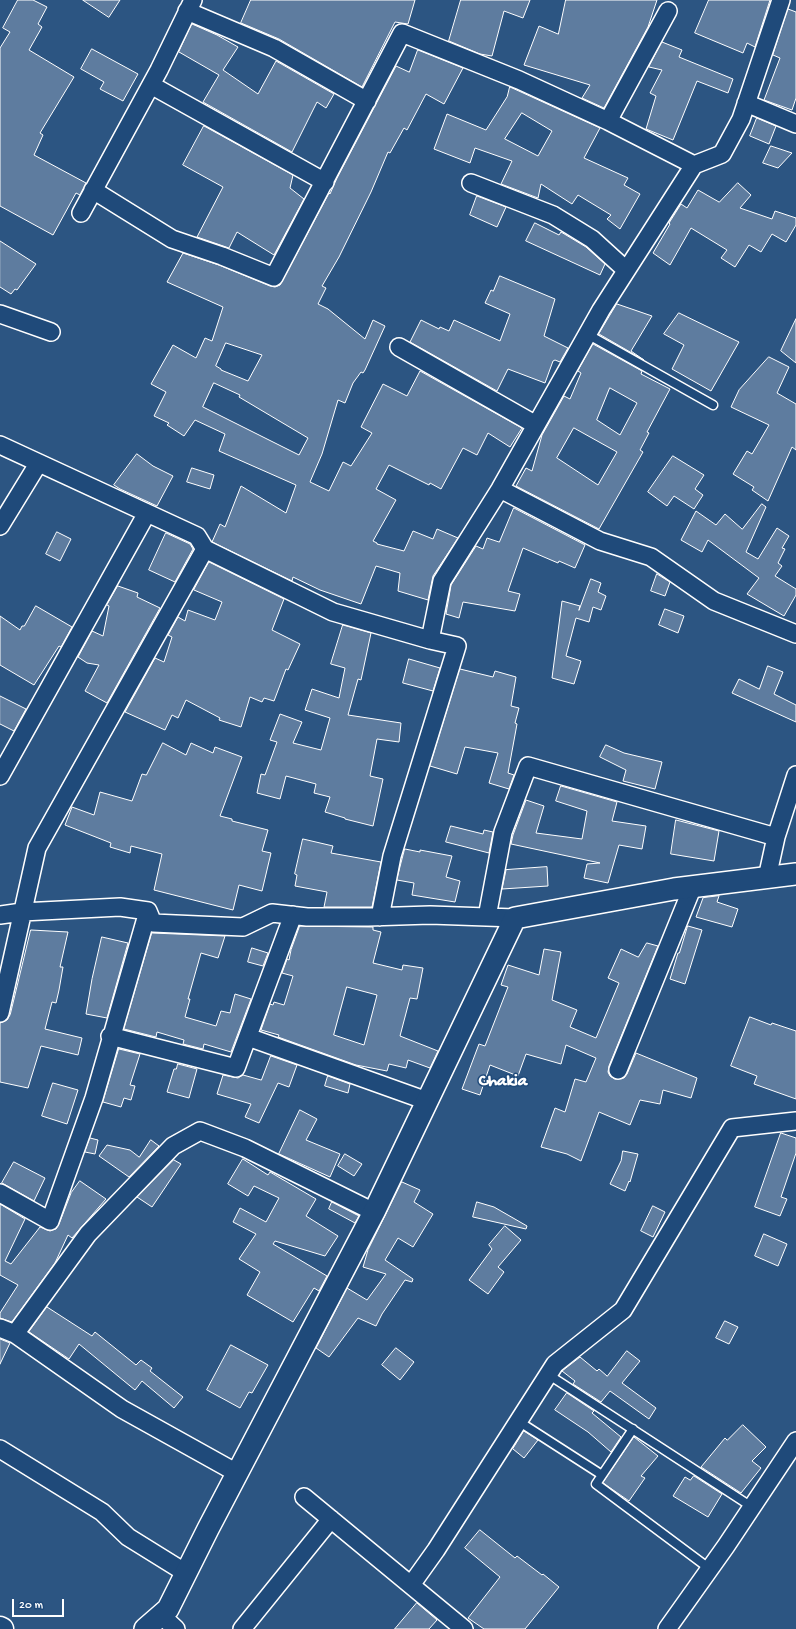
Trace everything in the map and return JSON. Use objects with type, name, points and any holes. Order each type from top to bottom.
[{"type":"street","points":[[430,640],[442,581],[500,489],[587,334],[626,270],[694,165],[722,154],[741,119],[781,0]]},
{"type":"street","points":[[81,213],[150,85],[190,5],[274,48],[367,101]]},
{"type":"street","points":[[608,121],[668,11]]},
{"type":"street","points":[[93,190],[172,239],[222,256],[274,277],[402,33],[520,80],[608,121],[694,165]]},
{"type":"street","points":[[150,85],[325,182]]},
{"type":"street","points":[[746,104],[796,124]]},
{"type":"street","points":[[471,182],[553,215],[592,239],[626,270]]},
{"type":"street","points":[[0,314],[51,332]]},
{"type":"street","points":[[399,347],[536,426]]},
{"type":"street","points":[[0,446],[197,536],[205,549],[333,612],[430,640],[458,646],[392,856],[380,917]]},
{"type":"street","points":[[0,526],[38,464]]},
{"type":"street","points":[[500,489],[600,540],[651,557],[714,601],[796,634]]},
{"type":"street","points":[[0,776],[147,513]]},
{"type":"street","points":[[0,1012],[37,848],[205,549]]},
{"type":"street","points":[[488,917],[503,832],[528,766],[776,837]]},
{"type":"street","points":[[767,878],[776,837],[796,775]]},
{"type":"street","points":[[148,911],[153,923],[244,927],[272,913],[307,917],[430,915],[516,918],[693,886],[796,874]]},
{"type":"street","points":[[618,1070],[693,886]]},
{"type":"street","points":[[0,915],[22,912],[120,908],[148,911]]},
{"type":"street","points":[[0,1193],[50,1221],[94,1098],[110,1036],[148,911]]},
{"type":"street","points":[[110,1036],[236,1068],[293,915]]},
{"type":"street","points":[[145,1629],[168,1609],[237,1473],[374,1212],[516,918]]},
{"type":"street","points":[[248,1037],[427,1101]]},
{"type":"street","points":[[411,1585],[436,1550],[555,1364],[622,1310],[732,1128],[796,1121]]},
{"type":"street","points":[[237,1473],[122,1409],[8,1331],[88,1234],[173,1146],[200,1131],[245,1148],[374,1212]]},
{"type":"street","points":[[667,1629],[710,1569],[796,1441]]},
{"type":"street","points":[[0,1449],[102,1512],[128,1537],[186,1573]]},
{"type":"street","points":[[304,1496],[464,1629]]},
{"type":"street","points":[[242,1629],[331,1519]]},
{"type":"street","points":[[161,1615],[176,1629]]},
{"type":"lane","points":[[587,334],[714,405]]},
{"type":"lane","points":[[549,1375],[752,1507]]},
{"type":"lane","points":[[518,1421],[602,1475]]},
{"type":"lane","points":[[633,1429],[596,1484],[710,1569]]},
{"type":"building","points":[[18,0],[33,0],[47,7],[38,24],[42,27],[29,50],[74,77],[40,133],[43,135],[34,155],[86,183],[80,195],[76,193],[53,235],[0,206],[0,48],[10,32],[3,28]]},
{"type":"building","points":[[83,0],[120,0],[109,17]]},
{"type":"building","points":[[251,0],[415,0],[408,24],[395,22],[362,87],[279,39],[241,23]]},
{"type":"building","points":[[461,0],[530,0],[523,18],[504,11],[492,56],[480,54],[449,41]]},
{"type":"building","points":[[566,0],[657,0],[648,27],[604,108],[582,98],[590,85],[524,65],[539,26],[558,34]]},
{"type":"building","points":[[709,0],[770,0],[755,47],[747,43],[743,53],[695,33]]},
{"type":"building","points":[[788,9],[796,12],[796,98],[792,110],[764,100],[780,58],[773,55]]},
{"type":"building","points":[[192,24],[217,35],[238,47],[223,70],[258,94],[276,61],[334,94],[326,108],[317,102],[292,152],[203,102],[219,75],[179,52]]},
{"type":"building","points":[[662,42],[682,50],[679,57],[733,79],[728,93],[697,81],[673,140],[646,129],[656,96],[650,93],[662,70],[649,67]]},
{"type":"building","points":[[92,49],[138,74],[123,101],[100,89],[104,82],[81,69]]},
{"type":"building","points":[[418,50],[463,68],[444,104],[426,94],[407,130],[404,128],[390,153],[388,152],[371,192],[339,257],[322,286],[326,288],[318,304],[328,309],[365,339],[373,320],[385,326],[365,370],[363,373],[361,372],[353,383],[345,403],[338,400],[322,454],[310,482],[329,491],[343,462],[351,466],[372,433],[361,427],[383,384],[407,396],[420,371],[522,428],[510,447],[488,433],[477,455],[463,448],[441,489],[430,483],[429,485],[389,465],[376,489],[396,500],[373,541],[377,544],[404,551],[413,531],[433,539],[437,529],[458,538],[433,576],[428,600],[398,591],[400,573],[376,566],[361,604],[320,590],[293,577],[292,581],[212,542],[220,524],[225,527],[241,486],[286,513],[296,485],[219,451],[225,434],[195,420],[184,436],[167,425],[169,423],[154,416],[166,392],[151,384],[173,345],[196,358],[205,338],[212,341],[223,307],[167,282],[183,253],[219,265],[270,286],[275,287],[280,285],[329,193],[330,194],[396,66],[409,72]],"holes":[[[226,343],[262,355],[248,381],[221,370],[216,366]],[[214,383],[240,395],[239,397],[308,438],[299,455],[203,407]]]},
{"type":"building","points":[[510,87],[600,128],[584,158],[628,178],[624,185],[640,194],[620,229],[607,219],[611,215],[578,195],[572,204],[541,184],[538,198],[501,184],[512,161],[475,148],[470,163],[434,149],[447,114],[486,130],[507,97]],"holes":[[[522,113],[552,131],[538,156],[505,139]]]},
{"type":"building","points":[[757,118],[776,126],[769,144],[750,136]]},
{"type":"building","points":[[204,126],[293,175],[290,188],[304,199],[274,255],[237,232],[229,248],[197,237],[223,187],[183,165]]},
{"type":"building","points":[[771,146],[792,153],[778,168],[763,163]]},
{"type":"building","points":[[738,183],[751,195],[740,208],[772,219],[775,211],[796,218],[796,225],[786,242],[772,234],[761,252],[749,245],[735,267],[721,258],[727,250],[691,228],[670,265],[653,253],[681,204],[687,208],[698,190],[719,202]]},
{"type":"building","points":[[477,196],[506,207],[497,227],[470,215]]},
{"type":"building","points":[[535,223],[559,235],[561,232],[586,247],[605,264],[600,275],[526,241]]},
{"type":"building","points":[[0,241],[36,264],[17,290],[15,289],[11,294],[0,287]]},
{"type":"building","points":[[500,276],[555,299],[544,336],[568,348],[560,362],[555,360],[553,361],[545,383],[508,369],[497,391],[410,342],[421,320],[439,329],[440,327],[449,331],[454,320],[500,341],[510,314],[485,303]]},
{"type":"building","points":[[617,304],[652,316],[631,351],[644,360],[599,334]]},
{"type":"building","points":[[679,313],[739,342],[711,391],[672,369],[684,345],[664,334]]},
{"type":"building","points":[[796,319],[796,363],[781,351]]},
{"type":"building","points":[[593,344],[642,371],[641,374],[670,389],[647,432],[649,433],[640,450],[643,452],[599,529],[516,486],[526,468],[532,471],[542,435],[564,396],[570,399],[581,373],[578,371]],"holes":[[[610,388],[637,403],[620,435],[597,420]],[[574,428],[617,452],[598,485],[557,458]]]},
{"type":"building","points":[[769,357],[789,367],[777,393],[796,404],[796,450],[792,447],[768,501],[752,490],[754,487],[733,474],[747,451],[752,454],[769,425],[731,407],[739,390]]},
{"type":"building","points":[[137,454],[153,466],[173,476],[157,506],[114,485]]},
{"type":"building","points":[[673,456],[704,475],[695,489],[703,495],[694,509],[674,496],[667,506],[648,492]]},
{"type":"building","points":[[192,468],[214,475],[210,489],[187,482]]},
{"type":"building","points":[[762,504],[766,507],[746,552],[758,559],[777,528],[789,536],[782,548],[785,549],[778,563],[782,566],[775,576],[796,589],[796,595],[784,616],[747,594],[759,578],[708,540],[702,552],[681,540],[696,511],[716,525],[725,514],[742,529]]},
{"type":"building","points":[[514,508],[585,545],[575,568],[559,561],[558,563],[523,548],[508,591],[520,594],[515,611],[463,602],[459,618],[446,614],[451,585],[476,546],[483,549],[487,538],[499,542]]},
{"type":"building","points":[[57,532],[71,539],[60,561],[46,554]]},
{"type":"building","points":[[166,533],[190,544],[193,549],[175,582],[149,570]]},
{"type":"building","points":[[209,562],[284,599],[272,630],[300,644],[288,670],[286,669],[274,701],[264,698],[262,702],[250,697],[241,727],[219,720],[220,718],[186,700],[178,718],[172,715],[165,730],[125,712],[155,658],[164,662],[172,637],[168,635],[178,617],[185,621],[188,610],[215,620],[222,602],[194,590]]},
{"type":"building","points":[[657,574],[670,582],[665,596],[651,591]]},
{"type":"building","points":[[591,579],[601,583],[598,592],[606,596],[601,610],[593,607],[589,622],[576,618],[566,656],[581,661],[574,684],[552,678],[562,601],[580,606],[579,610]]},
{"type":"building","points":[[118,586],[138,593],[137,597],[160,608],[107,703],[85,691],[99,665],[87,663],[78,657],[92,631],[103,636],[109,606],[107,605]]},
{"type":"building","points":[[36,606],[72,627],[61,647],[59,646],[34,685],[0,665],[0,616],[20,630]]},
{"type":"building","points":[[665,609],[684,616],[678,633],[659,625]]},
{"type":"building","points":[[343,625],[371,633],[361,680],[358,679],[348,715],[401,723],[399,742],[377,739],[370,776],[383,779],[373,826],[325,812],[330,797],[314,793],[316,784],[286,776],[280,799],[257,793],[261,774],[265,775],[277,742],[270,740],[280,714],[302,722],[293,743],[321,750],[330,718],[305,710],[312,689],[339,698],[345,668],[331,664]]},
{"type":"building","points":[[409,659],[440,668],[433,691],[403,683]]},
{"type":"building","points":[[768,666],[783,672],[774,694],[796,705],[796,722],[732,693],[739,679],[759,689]]},
{"type":"building","points":[[460,669],[493,677],[495,671],[516,677],[511,706],[519,708],[515,723],[517,724],[508,773],[514,775],[509,789],[489,783],[498,753],[465,747],[457,774],[430,766]]},
{"type":"building","points":[[0,696],[26,709],[14,731],[0,724]]},
{"type":"building","points":[[163,743],[186,755],[191,743],[213,753],[215,747],[242,757],[220,816],[232,819],[232,821],[268,830],[262,851],[271,853],[262,891],[239,885],[233,910],[154,890],[162,854],[131,846],[130,853],[110,847],[111,843],[65,825],[72,807],[94,815],[100,792],[132,801],[142,774],[146,775]]},
{"type":"building","points":[[606,745],[624,753],[662,762],[655,789],[623,781],[626,770],[600,757]]},
{"type":"building","points":[[561,786],[617,802],[612,821],[646,826],[642,849],[619,845],[608,883],[584,878],[587,864],[600,863],[511,844],[526,800],[544,806],[536,833],[582,839],[587,811],[556,801]]},
{"type":"building","points":[[676,820],[719,831],[714,861],[671,854]]},
{"type":"building","points":[[451,826],[483,834],[484,830],[493,832],[489,853],[446,842]]},
{"type":"building","points":[[303,839],[333,846],[331,853],[381,862],[372,907],[324,907],[327,892],[295,886],[297,875],[295,874]]},
{"type":"building","points":[[405,849],[420,852],[420,850],[452,856],[446,877],[460,881],[455,902],[412,895],[414,883],[397,880]]},
{"type":"building","points":[[547,867],[548,886],[502,889],[506,870]]},
{"type":"building","points":[[719,896],[717,902],[738,909],[732,927],[696,917],[703,898]]},
{"type":"building","points":[[300,926],[373,927],[373,930],[381,932],[373,963],[402,970],[403,965],[423,968],[417,999],[410,998],[400,1036],[438,1051],[430,1068],[408,1060],[406,1068],[389,1064],[387,1071],[356,1065],[278,1037],[279,1035],[261,1030],[270,1004],[273,1005],[274,1002],[284,1005],[293,976],[282,973],[287,959],[289,960]],"holes":[[[347,987],[377,995],[364,1045],[334,1035]]]},
{"type":"building","points":[[688,926],[702,930],[685,984],[670,979]]},
{"type":"building","points":[[31,930],[68,932],[60,967],[63,967],[56,1003],[52,1002],[45,1029],[82,1038],[78,1055],[41,1046],[28,1088],[0,1082],[0,1023],[7,1020],[10,1015]]},
{"type":"building","points":[[152,933],[225,936],[218,958],[201,953],[188,999],[190,999],[185,1017],[216,1026],[221,1011],[230,1013],[235,994],[251,999],[231,1052],[204,1044],[203,1049],[183,1044],[184,1040],[157,1032],[156,1037],[124,1029]]},
{"type":"building","points":[[102,937],[128,943],[107,1018],[86,1014],[92,979]]},
{"type":"building","points":[[647,943],[658,946],[609,1066],[608,1072],[610,1076],[615,1079],[624,1078],[636,1053],[697,1078],[691,1098],[663,1090],[660,1104],[640,1100],[630,1125],[599,1112],[581,1161],[567,1154],[541,1147],[555,1108],[565,1112],[575,1079],[586,1082],[596,1058],[566,1045],[561,1064],[526,1054],[518,1076],[490,1065],[480,1095],[462,1089],[479,1044],[485,1046],[508,987],[501,985],[508,965],[539,975],[544,949],[561,952],[552,1000],[577,1010],[570,1027],[596,1038],[619,983],[608,978],[621,949],[638,957]]},
{"type":"building","points":[[252,948],[268,953],[263,966],[248,962]]},
{"type":"building","points":[[750,1017],[771,1025],[772,1023],[796,1031],[796,1099],[754,1084],[757,1076],[731,1066]]},
{"type":"building","points":[[119,1049],[140,1054],[130,1085],[135,1086],[131,1100],[124,1098],[121,1107],[103,1102]]},
{"type":"building","points":[[271,1056],[297,1065],[289,1087],[278,1083],[259,1123],[245,1117],[251,1104],[217,1094],[223,1075],[238,1078],[243,1075],[261,1080]]},
{"type":"building","points":[[178,1064],[197,1069],[189,1098],[167,1092],[174,1069],[176,1069]]},
{"type":"building","points":[[328,1076],[350,1084],[348,1093],[325,1086]]},
{"type":"building","points":[[53,1083],[78,1090],[67,1124],[42,1116]]},
{"type":"building","points":[[300,1110],[317,1119],[306,1140],[340,1154],[330,1177],[279,1154]]},
{"type":"building","points":[[781,1133],[796,1138],[796,1153],[781,1197],[787,1199],[780,1216],[755,1207]]},
{"type":"building","points":[[90,1138],[98,1140],[95,1154],[85,1152]]},
{"type":"building","points":[[151,1140],[159,1146],[129,1177],[99,1156],[107,1145],[130,1150],[139,1157]]},
{"type":"building","points":[[623,1151],[638,1154],[630,1182],[629,1181],[625,1191],[610,1184],[621,1161]]},
{"type":"building","points":[[345,1154],[362,1164],[354,1176],[338,1166]]},
{"type":"building","points":[[243,1159],[268,1175],[270,1172],[316,1199],[306,1216],[338,1236],[325,1256],[275,1241],[273,1244],[327,1276],[319,1291],[314,1288],[293,1322],[247,1295],[260,1272],[239,1259],[256,1234],[233,1222],[240,1208],[266,1222],[279,1198],[254,1186],[248,1196],[228,1184]]},
{"type":"building","points":[[174,1160],[181,1164],[152,1207],[137,1197]]},
{"type":"building","points":[[14,1162],[45,1178],[34,1201],[2,1183]]},
{"type":"building","points":[[80,1181],[106,1199],[72,1238],[68,1235],[55,1263],[12,1322],[0,1318],[0,1313],[18,1285],[0,1275],[0,1204],[25,1219],[5,1261],[11,1264],[40,1227],[50,1231],[56,1229],[71,1193]]},
{"type":"building","points":[[402,1182],[420,1190],[414,1202],[433,1214],[413,1247],[398,1238],[385,1260],[413,1279],[412,1282],[405,1280],[382,1314],[376,1326],[358,1318],[329,1357],[316,1348],[347,1288],[367,1300],[386,1274],[363,1267],[368,1250]]},
{"type":"building","points":[[332,1202],[359,1216],[355,1223],[329,1209]]},
{"type":"building","points":[[477,1202],[494,1207],[527,1226],[526,1229],[473,1217]]},
{"type":"building","points":[[653,1206],[665,1212],[653,1237],[641,1231]]},
{"type":"building","points":[[505,1226],[521,1240],[498,1267],[504,1272],[488,1294],[469,1280],[492,1249],[489,1245]]},
{"type":"building","points":[[764,1234],[787,1244],[778,1266],[755,1256]]},
{"type":"building","points":[[47,1307],[92,1336],[95,1332],[136,1365],[141,1360],[152,1368],[150,1371],[183,1397],[174,1408],[142,1381],[135,1390],[79,1344],[69,1359],[29,1332]]},
{"type":"building","points":[[725,1321],[738,1327],[729,1344],[716,1338]]},
{"type":"building","points":[[0,1339],[10,1343],[0,1364]]},
{"type":"building","points":[[231,1345],[268,1365],[252,1393],[249,1392],[240,1408],[207,1390]]},
{"type":"building","points":[[396,1348],[414,1362],[400,1380],[382,1365]]},
{"type":"building","points":[[627,1351],[640,1361],[622,1383],[656,1408],[649,1419],[610,1391],[601,1402],[573,1384],[575,1381],[562,1371],[580,1357],[597,1371],[599,1369],[607,1376]]},
{"type":"building","points":[[567,1393],[594,1411],[592,1413],[621,1437],[611,1452],[588,1432],[555,1410]]},
{"type":"building","points":[[743,1425],[766,1447],[752,1461],[761,1468],[741,1493],[701,1467],[725,1438],[727,1440]]},
{"type":"building","points":[[524,1431],[538,1440],[524,1458],[513,1449]]},
{"type":"building","points":[[634,1437],[658,1456],[641,1476],[645,1478],[629,1501],[603,1483]]},
{"type":"building","points":[[694,1476],[722,1494],[708,1517],[673,1496],[685,1477],[690,1480]]},
{"type":"building","points":[[480,1530],[515,1558],[517,1556],[559,1587],[525,1629],[484,1629],[468,1618],[500,1577],[465,1548]]},
{"type":"building","points":[[417,1603],[437,1620],[429,1629],[395,1629]]},
{"type":"district","name":"Chakia","points":[[503,1082]]}]
